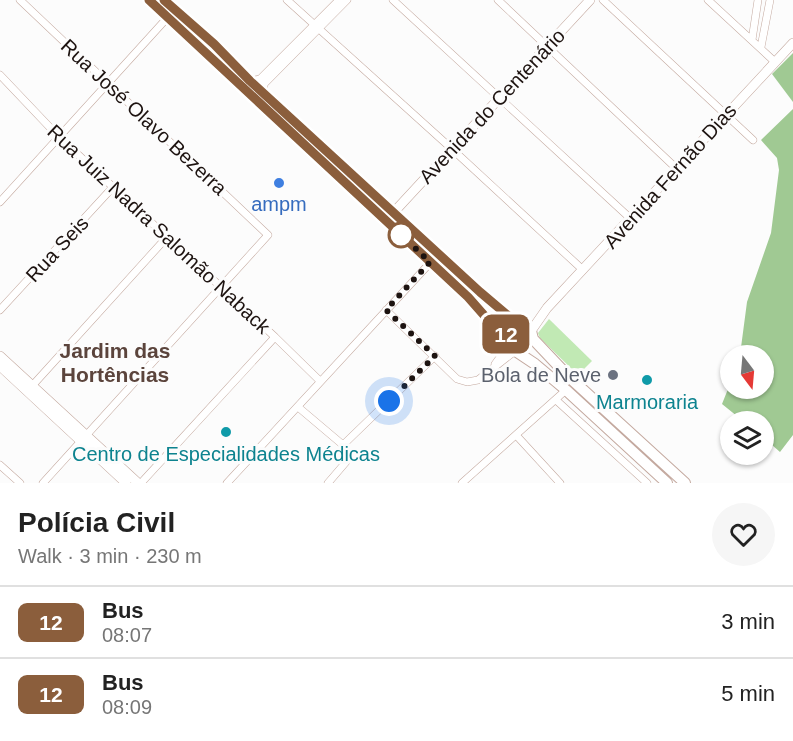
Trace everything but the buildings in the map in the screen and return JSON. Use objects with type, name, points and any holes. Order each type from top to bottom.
[{"type":"main road","points":[[149,0],[468,297],[511,347],[566,390],[667,483]]},
{"type":"main road","points":[[164,0],[480,292],[526,330],[569,377],[685,483]]},
{"type":"main road","points":[[511,347],[508,331],[514,326],[526,330]]},
{"type":"main road","points":[[511,347],[521,352],[529,347],[526,330]]},
{"type":"street","name":"Rua José Olavo Bezerra","points":[[20,0],[268,234],[220,288]]},
{"type":"street","points":[[287,0],[583,270]]},
{"type":"street","points":[[264,93],[264,84],[339,0]]},
{"type":"street","points":[[250,81],[260,79],[347,0]]},
{"type":"street","points":[[393,0],[631,219]]},
{"type":"street","points":[[498,0],[677,169]]},
{"type":"street","name":"Avenida do Centenário","points":[[394,212],[590,0]]},
{"type":"street","points":[[603,0],[753,140]]},
{"type":"street","points":[[708,0],[775,62]]},
{"type":"street","points":[[752,40],[758,0]]},
{"type":"street","points":[[761,47],[770,0]]},
{"type":"street","points":[[0,202],[168,17]]},
{"type":"street","name":"Avenida Fernão Dias","points":[[526,330],[793,43]]},
{"type":"street","name":"Rua Juiz Nadra Salomão Naback","points":[[0,75],[59,137],[321,381]]},
{"type":"street","name":"Rua Seis","points":[[0,310],[113,187]]},
{"type":"street","points":[[32,386],[167,237]]},
{"type":"street","points":[[227,483],[430,262]]},
{"type":"street","points":[[43,483],[220,288]]},
{"type":"street","points":[[386,310],[458,379],[467,382],[478,380],[492,369],[511,347]]},
{"type":"street","points":[[0,366],[83,439],[139,483],[275,337]]},
{"type":"street","points":[[0,356],[126,483]]},
{"type":"street","points":[[344,445],[435,356]]},
{"type":"street","points":[[463,483],[566,390]]},
{"type":"street","points":[[556,400],[647,483]]},
{"type":"street","points":[[298,407],[344,445],[346,462],[328,483]]},
{"type":"street","points":[[516,435],[560,483]]},
{"type":"street","points":[[0,465],[20,483]]},
{"type":"green space","points":[[793,53],[793,102],[772,74]]},
{"type":"green space","points":[[793,109],[793,435],[780,452],[774,447],[774,411],[731,411],[722,404],[724,399],[774,399],[774,345],[741,345],[747,302],[771,233],[779,170],[777,158],[761,140]]},
{"type":"green space","points":[[549,319],[592,361],[578,375],[540,338],[538,333]]},
{"type":"bus line","name":"12","points":[[149,0],[468,297],[505,339],[511,328],[519,325],[480,292],[164,0]]},
{"type":"place","name":"ampm","points":[[279,183]]},
{"type":"place","name":"Bola de Neve","points":[[613,375]]},
{"type":"place","name":"Marmoraria","points":[[647,380]]},
{"type":"place","name":"Centro de Especialidades Médicas","points":[[226,432]]},
{"type":"district","name":"Jardim das Hortências","points":[[115,362]]},
{"type":"route","points":[[389,401],[435,356],[386,310],[430,262],[401,235]]}]
